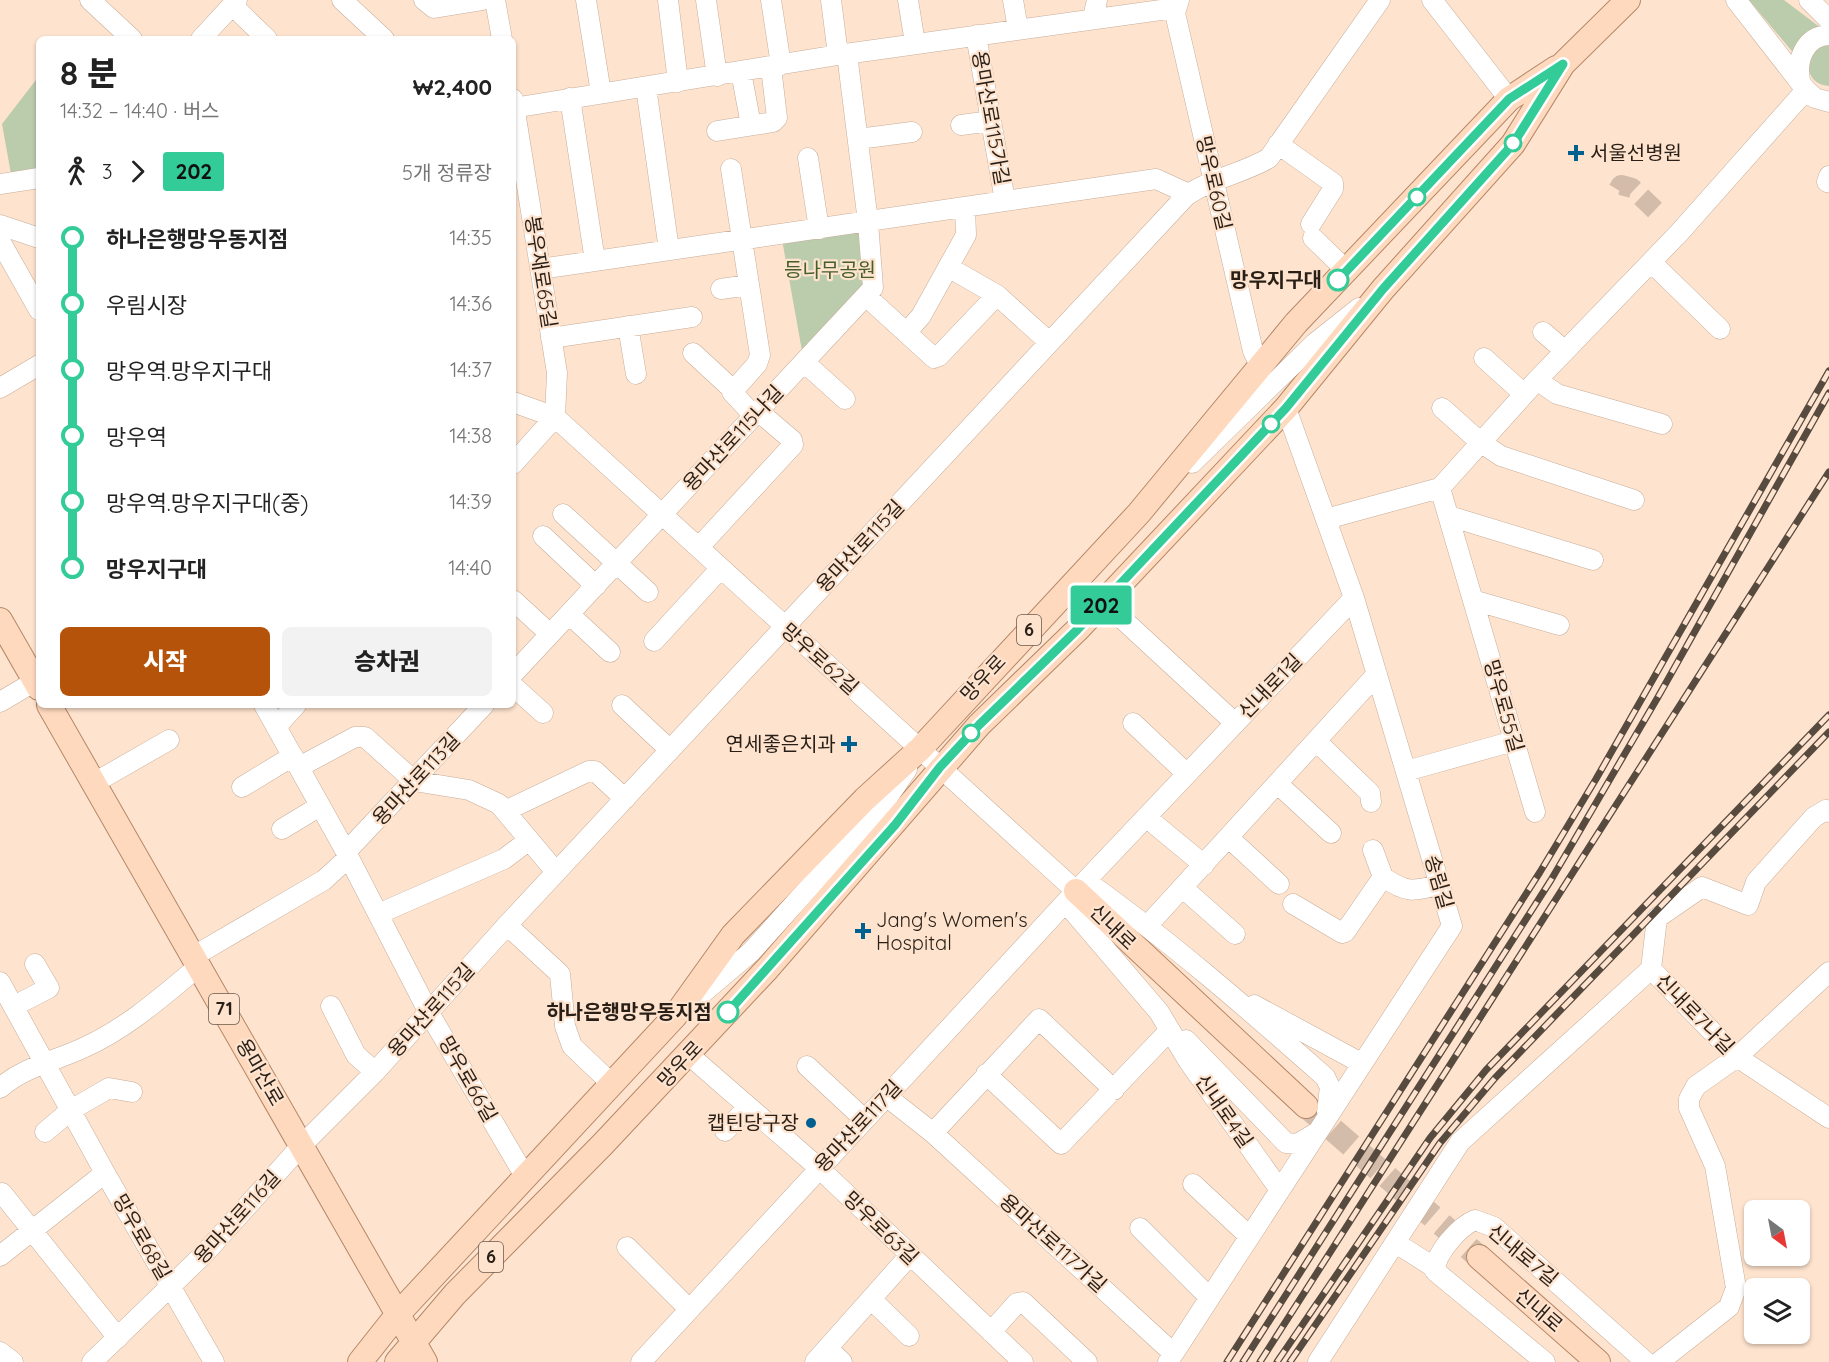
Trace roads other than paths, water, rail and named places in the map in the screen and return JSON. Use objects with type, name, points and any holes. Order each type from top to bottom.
[{"type":"main road","name":"망우로","points":[[360,1362],[398,1314],[675,1016],[734,935],[865,799],[920,749],[1139,513],[1260,365],[1347,271],[1509,99],[1563,64],[1628,0]]},
{"type":"main road","name":"망우로","points":[[397,1362],[413,1340],[689,1054],[895,825],[940,767],[1104,602],[1286,408],[1383,289],[1513,144],[1563,64]]},
{"type":"main road","points":[[0,620],[36,680]]},
{"type":"main road","name":"용마산로","points":[[51,708],[425,1362]]},
{"type":"main road","name":"신내로","points":[[1076,892],[1317,1118]]},
{"type":"main road","name":"신내로","points":[[1479,1257],[1598,1362]]},
{"type":"street","points":[[90,0],[129,36]]},
{"type":"street","points":[[342,0],[381,36]]},
{"type":"street","points":[[424,0],[434,8],[483,0]]},
{"type":"street","points":[[495,0],[501,36]]},
{"type":"street","points":[[586,0],[601,93]]},
{"type":"street","points":[[668,0],[678,82]]},
{"type":"street","points":[[706,0],[717,76]]},
{"type":"street","points":[[717,131],[773,122],[778,116],[771,0]]},
{"type":"street","points":[[831,0],[858,139],[868,222],[873,288],[866,296],[932,357],[937,357],[997,296]]},
{"type":"street","points":[[908,0],[915,43]]},
{"type":"street","points":[[1013,0],[1018,29]]},
{"type":"street","name":"용마산로115길","points":[[302,1145],[375,1072],[556,872],[1189,194],[1214,180],[1252,168],[1269,158],[1380,0]]},
{"type":"street","points":[[1432,0],[1509,99]]},
{"type":"street","points":[[1736,0],[1803,85],[1828,106]]},
{"type":"street","points":[[1809,0],[1829,20]]},
{"type":"street","points":[[204,36],[234,3],[264,36]]},
{"type":"street","points":[[516,105],[646,87],[843,54],[1018,29],[1095,9],[1177,4]]},
{"type":"street","name":"망우로60길","points":[[1177,4],[1253,351],[1260,365]]},
{"type":"street","name":"용마산로115가길","points":[[976,35],[1005,201]]},
{"type":"street","points":[[1803,85],[1798,69],[1805,48],[1813,40],[1829,35]]},
{"type":"street","points":[[741,72],[751,125]]},
{"type":"street","points":[[1326,519],[1440,488],[1530,387],[1650,262],[1803,85]]},
{"type":"street","points":[[646,87],[669,250]]},
{"type":"street","points":[[570,98],[595,261]]},
{"type":"street","name":"봉우재로65길","points":[[516,118],[557,373],[555,417]]},
{"type":"street","points":[[961,125],[991,121]]},
{"type":"street","points":[[858,139],[912,132]]},
{"type":"street","points":[[1278,144],[1333,183],[1333,189],[1312,231],[1347,271]]},
{"type":"street","points":[[808,158],[819,229]]},
{"type":"street","points":[[731,169],[760,355],[757,364],[733,390]]},
{"type":"street","points":[[0,184],[36,178]]},
{"type":"street","name":"용마산로115가길","points":[[540,269],[1156,179],[1189,194]]},
{"type":"street","points":[[906,333],[921,316],[967,230],[965,207]]},
{"type":"street","points":[[0,225],[36,237]]},
{"type":"street","points":[[0,241],[36,305]]},
{"type":"street","points":[[1650,262],[1720,329]]},
{"type":"street","points":[[948,267],[997,296],[1049,342]]},
{"type":"street","points":[[721,289],[749,285]]},
{"type":"street","points":[[1139,513],[1315,343],[1383,289]]},
{"type":"street","name":"용마산로115나길","points":[[663,514],[866,296]]},
{"type":"street","name":"봉우재로65길","points":[[551,338],[693,317]]},
{"type":"street","points":[[628,326],[636,374]]},
{"type":"street","points":[[1543,332],[1565,351]]},
{"type":"street","points":[[693,353],[733,390],[733,394],[792,440],[793,445],[699,548]]},
{"type":"street","points":[[1484,358],[1530,387],[1662,424]]},
{"type":"street","points":[[804,362],[845,399]]},
{"type":"street","points":[[0,387],[36,367]]},
{"type":"street","name":"망우로62길","points":[[516,403],[555,417],[920,749]]},
{"type":"street","name":"송림길","points":[[1170,1357],[1280,1190],[1317,1118],[1361,1062],[1452,926],[1354,598],[1286,408]]},
{"type":"street","points":[[1442,408],[1480,442],[1502,456],[1634,500]]},
{"type":"street","points":[[516,461],[555,417]]},
{"type":"street","name":"망우로55길","points":[[1440,488],[1535,812]]},
{"type":"street","points":[[563,514],[648,592]]},
{"type":"street","points":[[516,671],[663,514]]},
{"type":"street","points":[[1449,516],[1593,560]]},
{"type":"street","points":[[543,536],[596,586]]},
{"type":"street","points":[[654,641],[721,568]]},
{"type":"street","name":"신내로1길","points":[[1076,892],[1354,598]]},
{"type":"street","points":[[1473,600],[1559,625]]},
{"type":"street","points":[[1104,602],[1235,723]]},
{"type":"street","points":[[516,603],[550,634]]},
{"type":"street","points":[[569,614],[610,652]]},
{"type":"street","points":[[1148,925],[1377,674]]},
{"type":"street","points":[[0,702],[36,684]]},
{"type":"street","points":[[516,689],[543,713]]},
{"type":"street","points":[[622,705],[670,750]]},
{"type":"street","name":"망우로66길","points":[[266,708],[348,854],[429,1013],[526,1178]]},
{"type":"street","points":[[276,727],[293,708]]},
{"type":"street","name":"용마산로113길","points":[[5,1078],[46,1063],[110,1034],[166,993],[196,961],[324,880],[481,708]]},
{"type":"street","points":[[1133,723],[1187,774]]},
{"type":"street","points":[[242,787],[296,761],[355,737],[363,736],[414,781],[469,790],[492,799],[505,811],[556,872]]},
{"type":"street","points":[[94,783],[169,740]]},
{"type":"street","points":[[1316,741],[1370,793],[1371,802]]},
{"type":"street","points":[[1406,771],[1514,741]]},
{"type":"street","name":"신내로","points":[[920,749],[1076,892]]},
{"type":"street","points":[[505,811],[589,771],[595,771],[625,799]]},
{"type":"street","points":[[1278,784],[1331,833]]},
{"type":"street","points":[[282,829],[320,806]]},
{"type":"street","name":"신내로7나길","points":[[1829,812],[1826,810],[1814,817],[1756,882],[1748,905],[1702,887],[1657,918],[1651,969],[1737,1057],[1829,1118]]},
{"type":"street","points":[[1146,817],[1204,865]]},
{"type":"street","points":[[1229,838],[1279,884]]},
{"type":"street","points":[[378,914],[504,859],[528,841]]},
{"type":"street","points":[[1372,850],[1383,877],[1399,888],[1413,891],[1440,884]]},
{"type":"street","points":[[1293,904],[1338,932],[1345,932],[1383,877]]},
{"type":"street","points":[[1183,888],[1235,934]]},
{"type":"street","points":[[1076,892],[1148,925],[1226,989],[1327,1079],[1330,1087],[1317,1118],[1297,1144],[1286,1143],[1159,1012]]},
{"type":"street","name":"신내로4길","points":[[1076,892],[1280,1190]]},
{"type":"street","name":"용마산로117길","points":[[641,1362],[1076,892]]},
{"type":"street","points":[[507,925],[560,974],[565,1026],[572,1046],[612,1084]]},
{"type":"street","points":[[14,1006],[49,988],[35,963]]},
{"type":"street","points":[[1318,1362],[1460,1142],[1651,969]]},
{"type":"street","points":[[1659,1362],[1729,1307],[1735,1296],[1736,1288],[1715,1166],[1689,1108],[1689,1099],[1696,1086],[1737,1057],[1829,972]]},
{"type":"street","name":"망우로68길","points":[[0,982],[105,1173],[214,1362]]},
{"type":"street","points":[[1226,989],[1361,1062]]},
{"type":"street","points":[[331,1006],[356,1054],[375,1072]]},
{"type":"street","points":[[933,1133],[1039,1018],[1114,1090]]},
{"type":"street","points":[[986,1074],[1061,1144],[1170,1030]]},
{"type":"street","name":"망우로63길","points":[[689,1054],[819,1168],[1023,1362]]},
{"type":"street","points":[[807,1066],[864,1119]]},
{"type":"street","points":[[45,1132],[71,1110],[112,1087],[132,1092]]},
{"type":"street","name":"용마산로117가길","points":[[886,1096],[933,1133],[1170,1357]]},
{"type":"street","points":[[725,1131],[748,1107]]},
{"type":"street","name":"용마산로116길","points":[[92,1362],[206,1253],[302,1145]]},
{"type":"street","points":[[0,1256],[105,1173]]},
{"type":"street","points":[[1193,1184],[1249,1236]]},
{"type":"street","points":[[2,1193],[118,1338]]},
{"type":"street","name":"신내로7길","points":[[1435,1268],[1437,1261],[1462,1228],[1475,1220],[1485,1222],[1646,1362]]},
{"type":"street","points":[[1140,1228],[1209,1297]]},
{"type":"street","points":[[1396,1243],[1435,1268],[1444,1281],[1530,1358],[1545,1362]]},
{"type":"street","points":[[627,1247],[689,1309]]},
{"type":"street","points":[[842,1362],[821,1355],[910,1255]]},
{"type":"street","points":[[872,1300],[909,1336]]},
{"type":"street","points":[[991,1332],[1017,1304],[1023,1302],[1088,1362]]},
{"type":"street","points":[[0,1352],[13,1362]]},
{"type":"tunnel","points":[[1618,190],[1621,185],[1632,188],[1655,210]]},
{"type":"tunnel","points":[[1306,1106],[1479,1257]]},
{"type":"railway","points":[[1227,1362],[1540,872],[1596,779],[1829,371]]},
{"type":"railway","points":[[1243,1362],[1551,880],[1658,697],[1829,393]]},
{"type":"railway","points":[[1260,1362],[1829,472]]},
{"type":"railway","points":[[1277,1362],[1430,1138],[1486,1070],[1829,715]]},
{"type":"railway","points":[[1290,1362],[1440,1143],[1495,1078],[1829,732]]},
{"type":"place","name":"서울선병원","points":[[1576,153]]},
{"type":"place","name":"망우지구대","points":[[1338,280]]},
{"type":"place","name":"연세좋은치과","points":[[849,744]]},
{"type":"place","name":"Jang's Women's Hospital","points":[[863,931]]},
{"type":"place","name":"하나은행망우동지점","points":[[728,1012]]},
{"type":"place","name":"캡틴당구장","points":[[811,1123]]},
{"type":"park label","name":"등나무공원","points":[[830,270]]}]
